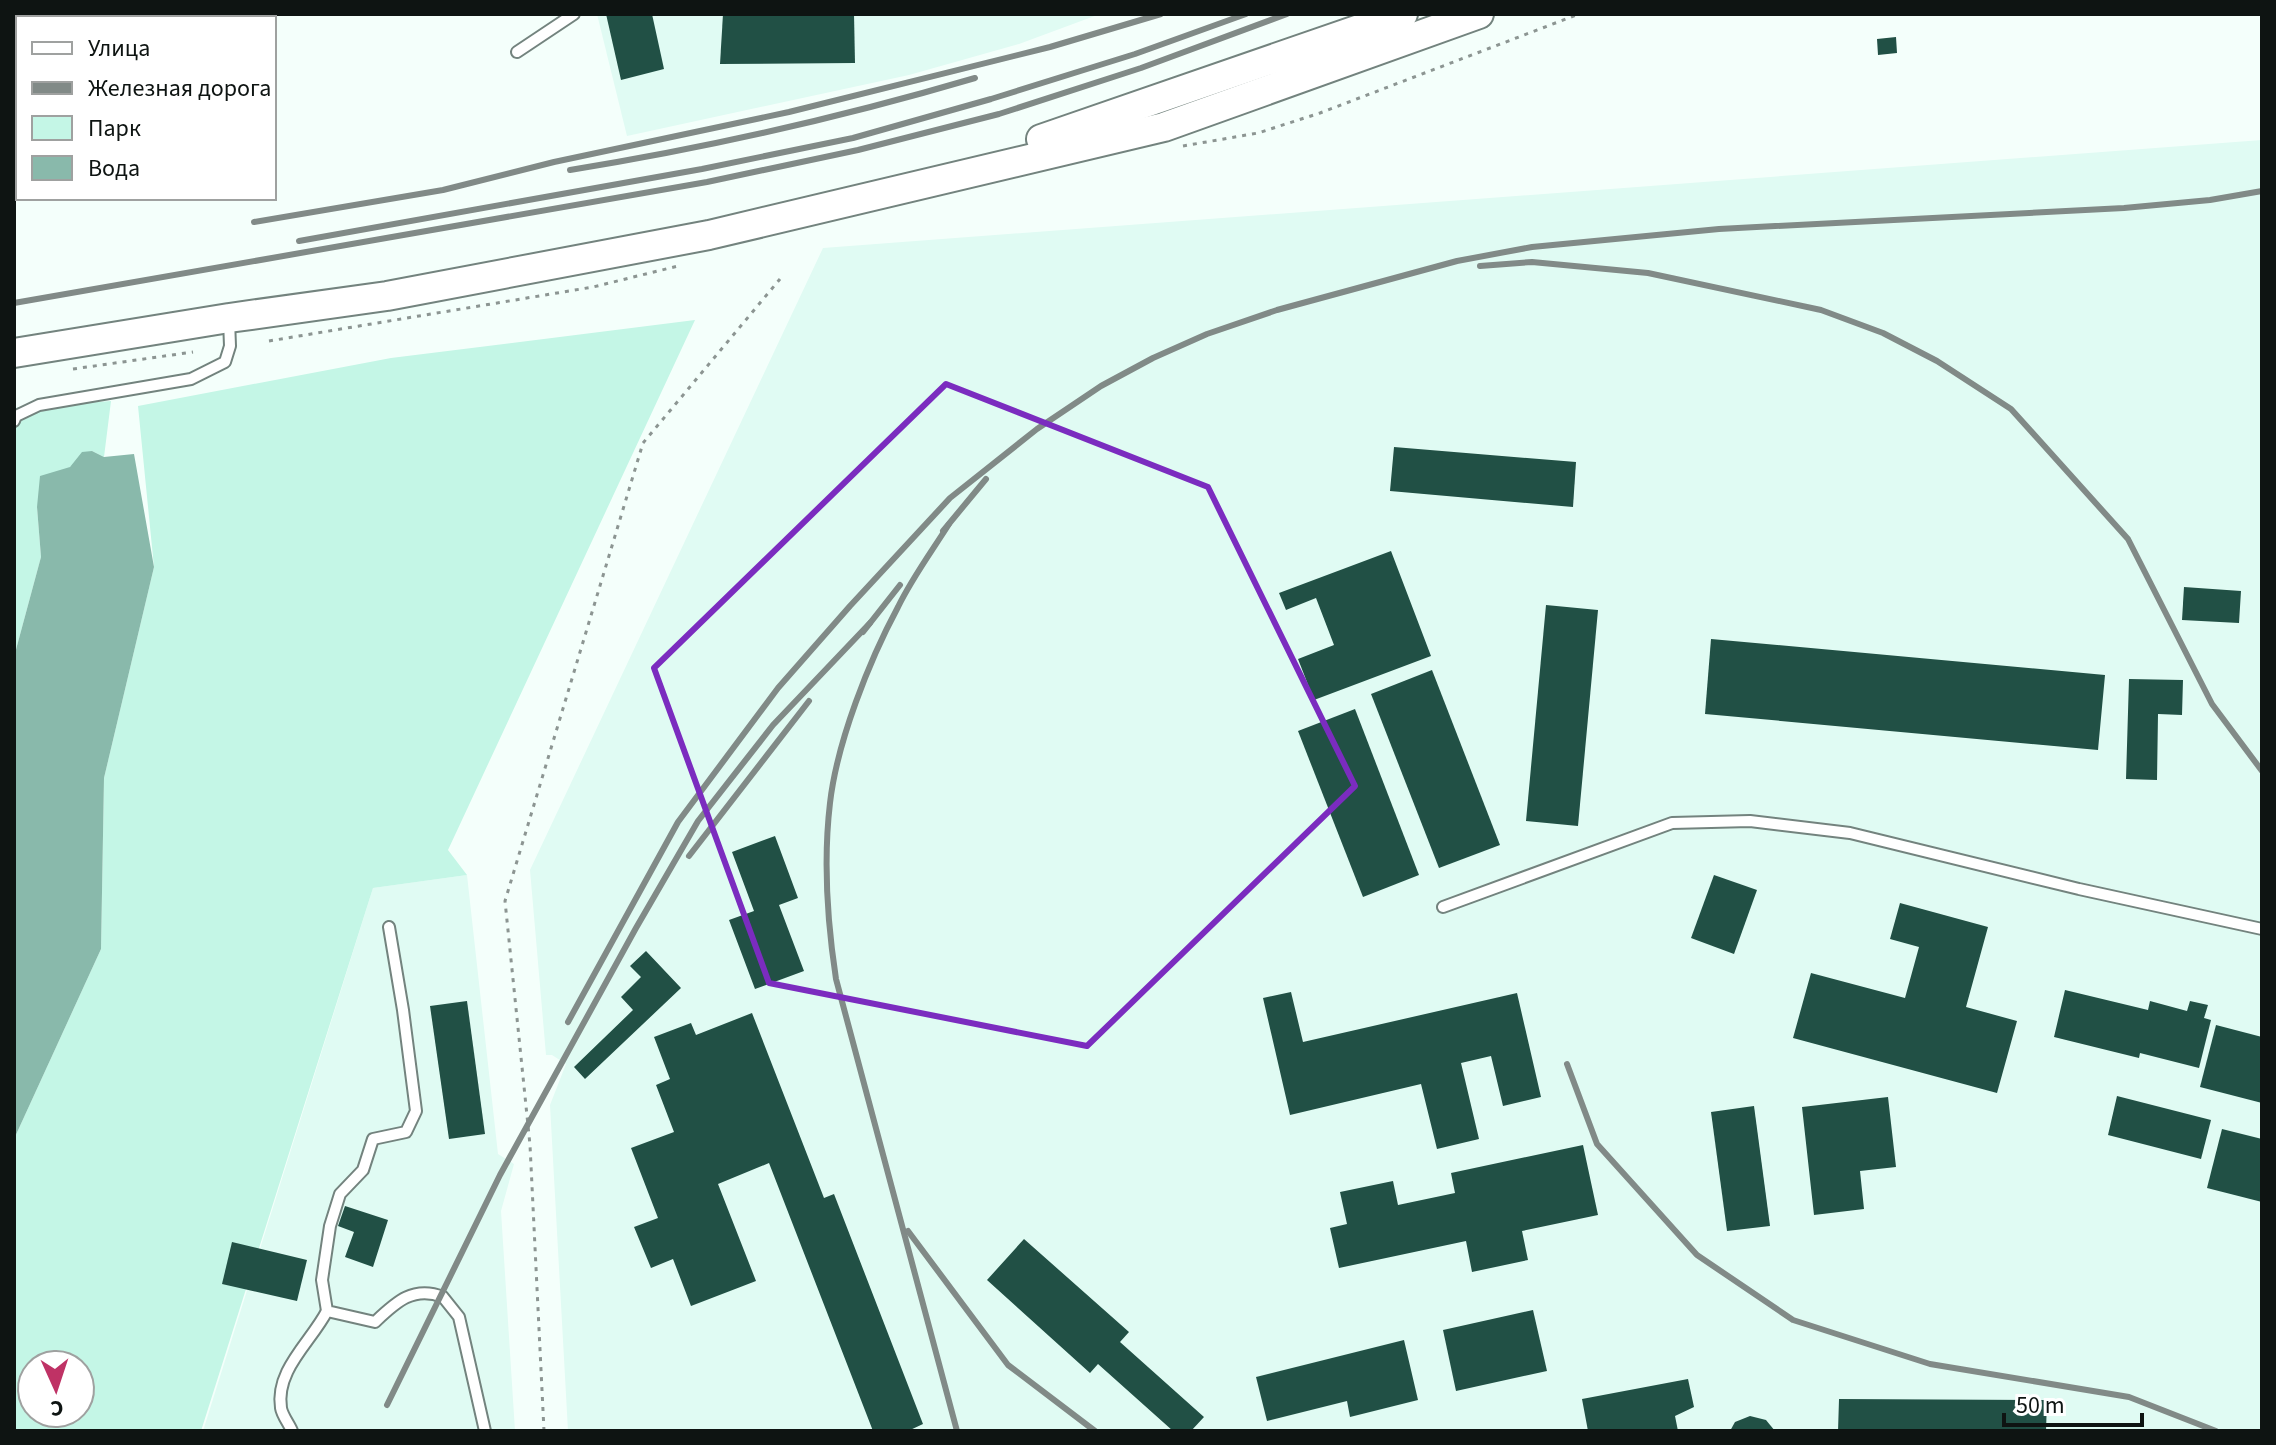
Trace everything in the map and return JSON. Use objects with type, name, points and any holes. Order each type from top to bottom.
[{"type":"main road","points":[[870,197],[1403,14]]},
{"type":"main road","points":[[14,353],[387,296],[543,269],[709,235],[1164,127],[1479,14]]},
{"type":"lane","points":[[517,52],[574,14]]},
{"type":"lane","points":[[14,421],[16,416],[39,405],[191,379],[225,362],[230,346],[229,318]]},
{"type":"lane","points":[[1443,907],[1672,823],[1750,821],[1850,833],[2079,889],[2262,929]]},
{"type":"lane","points":[[292,1431],[281,1409],[283,1380],[297,1353],[327,1311],[322,1280],[330,1226],[340,1194],[363,1170],[373,1139],[406,1132],[416,1111],[389,927]]},
{"type":"lane","points":[[327,1311],[375,1322],[400,1298],[413,1293],[443,1297],[459,1317],[485,1431]]},
{"type":"path","points":[[544,1431],[530,1145],[505,901],[643,443],[780,279]]},
{"type":"path","points":[[71,369],[193,352]]},
{"type":"highlighted area","points":[[946,384],[1208,487],[1355,786],[1087,1046],[769,983],[654,668]]},
{"type":"shaded area","points":[[14,14],[32,14],[16,16],[14,103]]},
{"type":"shaded area","points":[[96,14],[96,16],[33,16]]},
{"type":"shaded area","points":[[597,14],[1100,14],[1019,44],[909,75],[627,136]]},
{"type":"shaded area","points":[[2262,140],[2262,1431],[568,1431],[550,1105],[566,1064],[552,1055],[546,1055],[530,870],[823,248]]},
{"type":"shaded area","points":[[467,875],[498,1154],[514,1164],[501,1211],[515,1431],[203,1431],[373,888]]},
{"type":"green space","points":[[695,320],[448,850],[467,875],[373,888],[201,1431],[14,1431],[14,1139],[101,949],[104,778],[154,567],[138,406],[391,358]]},
{"type":"green space","points":[[111,401],[104,457],[92,451],[70,467],[37,507],[41,557],[14,657],[14,408]]},
{"type":"water","points":[[92,451],[104,457],[134,454],[154,567],[104,778],[101,949],[14,1139],[14,657],[41,557],[37,507],[40,476],[70,467],[82,452]]},
{"type":"building","points":[[606,14],[652,14],[664,69],[621,80]]},
{"type":"building","points":[[723,14],[854,14],[855,63],[720,64]]},
{"type":"building","points":[[1896,37],[1897,53],[1878,55],[1877,39]]},
{"type":"building","points":[[1394,447],[1576,462],[1573,507],[1390,491]]},
{"type":"building","points":[[1391,551],[1431,656],[1314,700],[1298,659],[1334,645],[1316,598],[1286,610],[1279,593]]},
{"type":"building","points":[[2184,587],[2241,591],[2239,623],[2182,620]]},
{"type":"building","points":[[1546,605],[1598,610],[1578,826],[1526,821]]},
{"type":"building","points":[[1711,639],[2105,675],[2098,750],[1705,714]]},
{"type":"building","points":[[1432,670],[1500,845],[1439,868],[1371,694]]},
{"type":"building","points":[[2129,679],[2183,680],[2182,715],[2158,714],[2157,780],[2126,779]]},
{"type":"building","points":[[1355,709],[1419,875],[1363,897],[1298,731]]},
{"type":"building","points":[[775,836],[798,898],[779,905],[804,971],[755,989],[729,920],[754,911],[732,852]]},
{"type":"building","points":[[1714,875],[1757,890],[1734,954],[1691,938]]},
{"type":"building","points":[[1900,903],[1988,927],[1966,1007],[2017,1021],[1997,1093],[1793,1038],[1811,973],[1905,998],[1919,947],[1890,939]]},
{"type":"building","points":[[646,951],[681,988],[585,1079],[574,1067],[633,1010],[621,997],[641,977],[630,966]]},
{"type":"building","points":[[2065,990],[2148,1010],[2150,1001],[2187,1011],[2190,1001],[2208,1005],[2204,1018],[2211,1020],[2199,1068],[2140,1053],[2139,1058],[2054,1037]]},
{"type":"building","points":[[1291,992],[1303,1042],[1517,993],[1541,1097],[1503,1106],[1491,1056],[1461,1063],[1479,1139],[1437,1149],[1421,1084],[1290,1115],[1263,998]]},
{"type":"building","points":[[467,1001],[485,1134],[449,1139],[430,1006]]},
{"type":"building","points":[[752,1013],[824,1198],[834,1194],[923,1424],[908,1431],[873,1431],[769,1163],[718,1184],[756,1281],[691,1306],[673,1259],[651,1268],[634,1227],[658,1218],[631,1148],[674,1132],[656,1085],[670,1079],[654,1037],[691,1023],[696,1035]]},
{"type":"building","points":[[2216,1025],[2262,1037],[2262,1103],[2200,1087]]},
{"type":"building","points":[[2117,1096],[2211,1120],[2201,1159],[2108,1135]]},
{"type":"building","points":[[1888,1097],[1896,1167],[1860,1171],[1864,1209],[1814,1215],[1802,1107]]},
{"type":"building","points":[[1754,1106],[1770,1226],[1727,1231],[1711,1112]]},
{"type":"building","points":[[2222,1129],[2262,1139],[2262,1202],[2207,1188]]},
{"type":"building","points":[[1583,1145],[1598,1215],[1522,1231],[1528,1260],[1472,1272],[1466,1241],[1339,1268],[1330,1228],[1347,1224],[1340,1192],[1393,1181],[1398,1205],[1455,1193],[1451,1173]]},
{"type":"building","points":[[345,1206],[388,1220],[373,1267],[345,1257],[354,1232],[338,1226]]},
{"type":"building","points":[[1024,1239],[1129,1332],[1120,1342],[1204,1417],[1191,1431],[1173,1431],[1098,1364],[1090,1373],[987,1280]]},
{"type":"building","points":[[232,1242],[307,1260],[297,1301],[222,1284]]},
{"type":"building","points":[[1533,1310],[1547,1371],[1456,1391],[1443,1330]]},
{"type":"building","points":[[1404,1340],[1418,1400],[1350,1417],[1347,1401],[1267,1421],[1256,1377]]},
{"type":"building","points":[[1688,1379],[1694,1407],[1675,1416],[1678,1431],[1588,1431],[1582,1399]]},
{"type":"building","points":[[1839,1399],[2047,1400],[2046,1431],[1838,1431]]},
{"type":"building","points":[[1750,1416],[1766,1420],[1775,1431],[1730,1431],[1735,1422]]},
{"type":"railway","points":[[254,222],[443,190],[554,162],[789,112],[1050,47],[1161,14]]},
{"type":"railway","points":[[299,241],[702,169],[853,138],[1135,54],[1246,14]]},
{"type":"railway","points":[[14,303],[707,182],[858,150],[999,114],[1141,68],[1287,14]]},
{"type":"railway","points":[[570,170],[774,130],[975,78]]},
{"type":"railway","points":[[568,1022],[678,822],[778,688],[850,606],[950,498],[1037,429],[1101,386],[1153,358],[1207,334],[1277,310],[1457,261],[1532,247],[1719,229],[2124,208],[2210,200],[2262,191]]},
{"type":"railway","points":[[1480,266],[1532,262],[1648,273],[1821,310],[1883,333],[1937,361],[2011,409],[2128,539],[2212,704],[2262,771]]},
{"type":"railway","points":[[943,531],[986,479]]},
{"type":"railway","points":[[949,524],[904,596],[876,652],[856,702],[834,779],[826,869],[836,979],[957,1431]]},
{"type":"railway","points":[[863,632],[900,585]]},
{"type":"railway","points":[[387,1405],[500,1175],[698,821],[773,725],[870,623]]},
{"type":"railway","points":[[689,856],[809,701]]},
{"type":"railway","points":[[1567,1064],[1597,1144],[1697,1255],[1793,1320],[1930,1364],[2129,1397],[2216,1431]]},
{"type":"railway","points":[[908,1231],[1008,1365],[1095,1431]]}]
